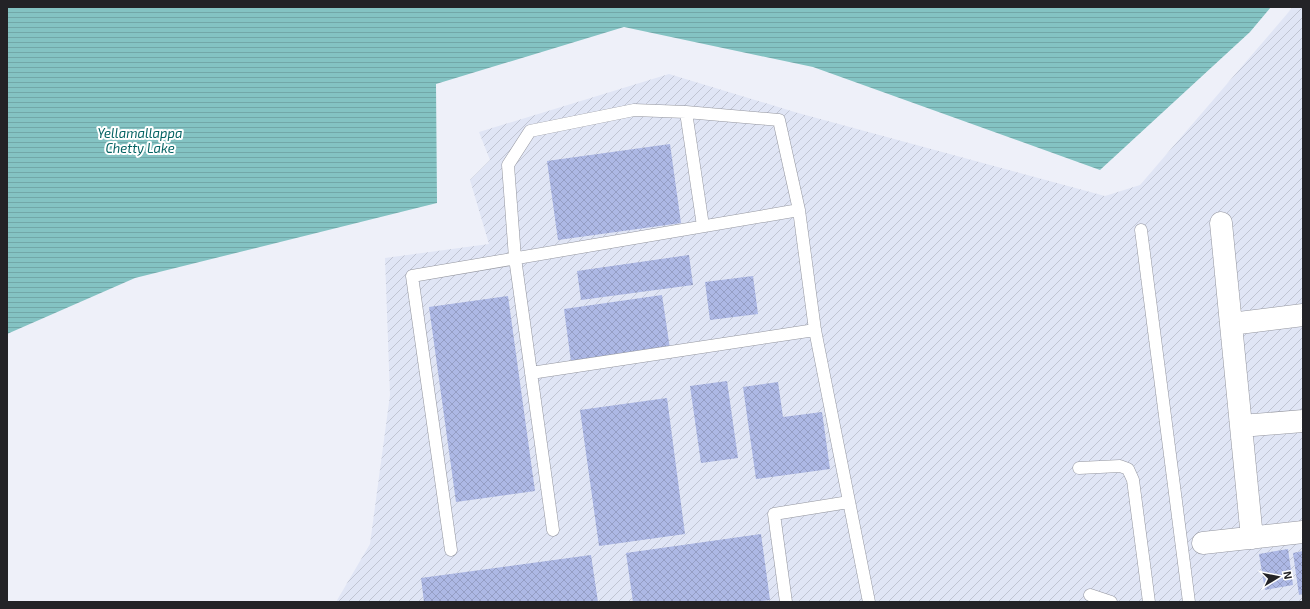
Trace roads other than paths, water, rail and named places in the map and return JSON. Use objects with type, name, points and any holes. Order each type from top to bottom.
[{"type":"street","points":[[1221,223],[1252,538]]},
{"type":"street","points":[[1231,324],[1303,315]]},
{"type":"street","points":[[1241,426],[1303,421]]},
{"type":"street","points":[[1203,543],[1303,532]]},
{"type":"lane","points":[[553,530],[516,258],[508,165],[530,131],[634,110],[686,112],[779,120],[799,210],[815,330],[869,602]]},
{"type":"lane","points":[[686,112],[703,226]]},
{"type":"lane","points":[[451,550],[412,276],[799,210]]},
{"type":"lane","points":[[1141,230],[1189,602]]},
{"type":"lane","points":[[532,373],[815,330]]},
{"type":"lane","points":[[1079,468],[1120,466],[1128,469],[1133,480],[1149,602]]},
{"type":"lane","points":[[786,602],[774,514],[849,502]]},
{"type":"lane","points":[[1090,595],[1111,602]]},
{"type":"water","name":"Yellamallappa Chetty Lake","points":[[7,7],[1271,7],[1250,32],[1100,170],[813,67],[624,27],[436,84],[437,203],[135,278],[7,334]]}]
